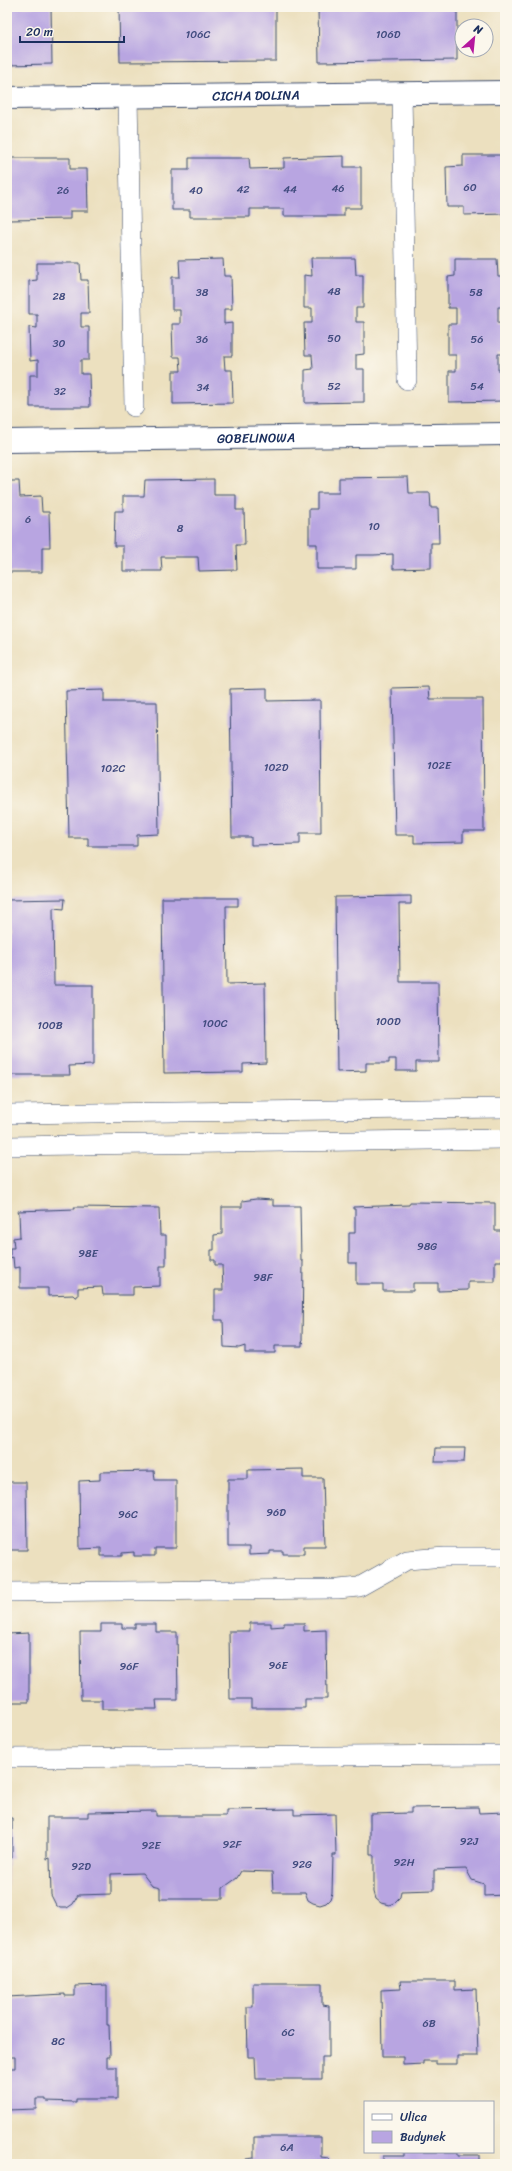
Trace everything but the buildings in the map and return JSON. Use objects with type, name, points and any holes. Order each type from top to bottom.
[{"type":"street","name":"CICHA DOLINA","points":[[7,98],[505,92]]},
{"type":"street","name":"GOBELINOWA","points":[[7,441],[505,434]]},
{"type":"lane","points":[[402,93],[407,380]]},
{"type":"lane","points":[[128,97],[134,408]]},
{"type":"lane","points":[[7,1114],[505,1108]]},
{"type":"lane","points":[[7,1146],[505,1139]]},
{"type":"lane","points":[[7,1592],[338,1589],[359,1587],[407,1560],[445,1557],[505,1556]]},
{"type":"lane","points":[[7,1758],[505,1755]]}]
